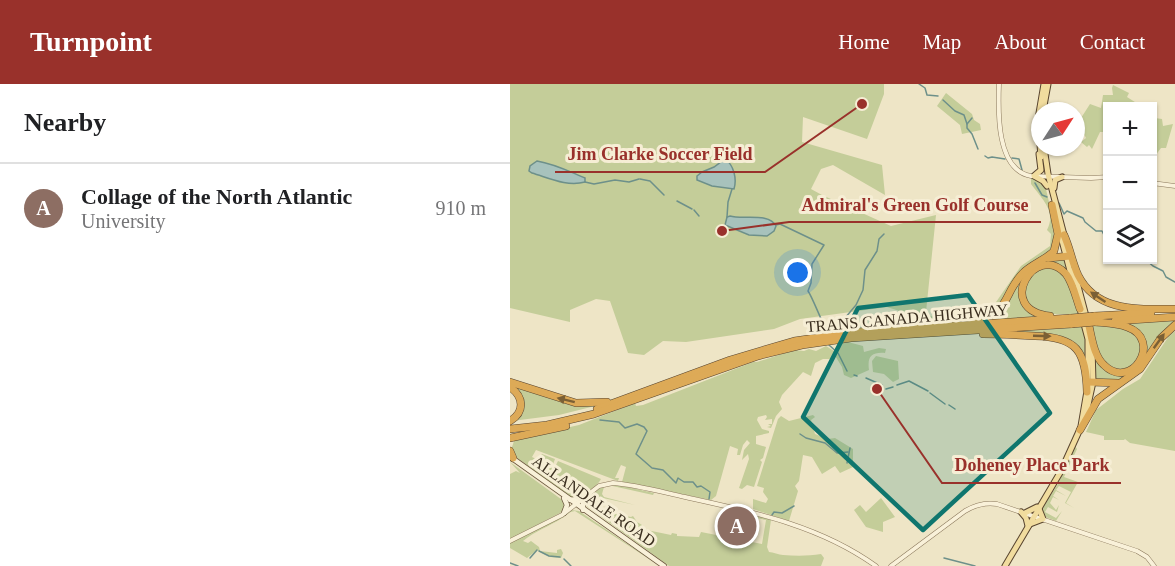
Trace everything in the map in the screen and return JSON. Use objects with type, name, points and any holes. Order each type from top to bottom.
[{"type":"highway","points":[[941,330],[993,315],[1004,305],[1023,273],[1052,253],[1058,234],[1054,205]]},
{"type":"highway","points":[[1064,235],[1079,276],[1086,287],[1097,297],[1112,305],[1123,307],[1175,310]]},
{"type":"highway","points":[[1042,260],[1068,256]]},
{"type":"highway","points":[[1071,321],[1039,314],[1029,308],[1022,292],[1024,280],[1029,273],[1044,266],[1060,270],[1070,281],[1080,309]]},
{"type":"highway","name":"TRANS CANADA HIGHWAY","points":[[1092,322],[1175,310]]},
{"type":"highway","name":"TRANS CANADA HIGHWAY","points":[[510,425],[567,421],[616,408],[736,363],[779,350],[851,338],[1071,321],[1092,322],[1175,317]]},
{"type":"highway","points":[[1092,322],[1124,326],[1135,331],[1143,345],[1143,355],[1137,365],[1121,372],[1114,371],[1103,364],[1097,355],[1092,322]]},
{"type":"highway","points":[[1080,430],[1098,399],[1140,369],[1161,338],[1175,325]]},
{"type":"highway","points":[[941,330],[1052,336],[1067,340],[1084,360],[1087,392]]},
{"type":"highway","name":"TRANS CANADA HIGHWAY","points":[[510,425],[572,416],[730,360],[794,342],[856,332],[941,330]]},
{"type":"highway","points":[[1090,382],[1116,384],[1123,381]]},
{"type":"highway","points":[[510,382],[576,403],[624,399]]},
{"type":"highway","points":[[510,387],[519,394],[522,406],[518,416],[510,425]]},
{"type":"highway","points":[[510,445],[513,437],[576,423],[616,408]]},
{"type":"main road","points":[[1044,102],[1046,84]]},
{"type":"main road","points":[[1041,102],[1046,84]]},
{"type":"main road","points":[[1005,566],[1061,471],[1090,402],[1089,350],[1064,235],[1047,186],[1034,176],[1041,170],[1042,156]]},
{"type":"main road","points":[[1043,156],[1068,256],[1092,322],[1090,382],[1080,430]]},
{"type":"main road","points":[[1044,156],[1047,186]]},
{"type":"main road","points":[[1047,168],[1050,173],[1060,177],[1054,184],[1054,205]]},
{"type":"main road","name":"ALLANDALE ROAD","points":[[511,455],[563,495],[664,566]]},
{"type":"main road","points":[[563,495],[567,505],[566,511],[580,507],[583,498],[570,500]]},
{"type":"main road","points":[[1029,525],[1023,513],[1040,507]]},
{"type":"main road","points":[[1029,525],[1043,519],[1040,507]]},
{"type":"street","points":[[999,84],[999,117],[1008,156],[1013,167],[1034,176],[1103,177]]},
{"type":"street","points":[[1157,184],[1175,186]]},
{"type":"street","points":[[580,507],[583,498],[598,486],[613,483],[750,511],[806,528],[839,543],[876,566]]},
{"type":"street","points":[[891,566],[972,507],[993,503],[1137,551],[1154,566]]},
{"type":"street","points":[[510,541],[566,511]]},
{"type":"highlighted area","points":[[968,295],[1050,413],[923,530],[803,417],[858,308]]},
{"type":"green space","points":[[510,84],[884,84],[884,94],[867,139],[803,117],[802,142],[882,165],[885,195],[833,165],[821,169],[811,189],[822,195],[891,226],[936,215],[926,312],[921,318],[887,307],[800,319],[774,329],[686,342],[663,341],[644,355],[628,353],[610,301],[596,299],[570,310],[570,322],[510,308]]},
{"type":"green space","points":[[1113,85],[1129,93],[1127,97],[1135,102],[1103,102],[1103,132],[1100,132],[1092,149],[1089,145],[1087,147],[1085,145],[1085,112],[1090,104],[1101,108],[1103,95],[1113,95]]},
{"type":"green space","points":[[946,93],[972,114],[974,120],[980,124],[981,130],[962,134],[960,125],[937,106]]},
{"type":"green space","points":[[1157,118],[1162,119],[1163,126],[1173,124],[1166,148],[1161,148],[1157,153]]},
{"type":"green space","points":[[1031,179],[1045,185],[1057,236],[1054,249],[1028,266],[1002,304],[983,317],[907,324],[930,316],[972,314],[994,305],[1021,266],[1050,246],[1051,234],[1047,230],[1050,223],[1049,211],[1031,184]]},
{"type":"green space","points":[[1061,257],[1065,258],[1070,278],[1058,266],[1046,263],[1035,267],[1026,276],[1021,287],[1022,299],[1029,310],[1045,317],[979,322],[993,315],[1003,306],[1023,276],[1032,267]]},
{"type":"green space","points":[[1041,267],[1051,267],[1067,281],[1073,293],[1078,314],[1042,312],[1031,306],[1025,298],[1026,281],[1032,272]]},
{"type":"green space","points":[[1175,319],[1175,323],[1142,364],[1118,381],[1096,379],[1095,352],[1105,369],[1134,369],[1144,340],[1116,322]]},
{"type":"green space","points":[[1082,325],[1088,365],[1079,347],[1073,341],[1061,336],[1040,333],[984,332]]},
{"type":"green space","points":[[1091,325],[1125,327],[1140,338],[1141,356],[1131,368],[1113,367],[1102,358]]},
{"type":"green space","points":[[1175,331],[1175,451],[1130,443],[1125,439],[1104,440],[1104,436],[1086,432],[1096,410],[1140,379],[1169,336]]},
{"type":"green space","points":[[848,342],[863,346],[864,352],[879,348],[886,349],[885,353],[871,356],[869,370],[851,378],[844,375],[834,354],[833,359],[823,359],[815,363],[811,376],[803,372],[782,395],[779,402],[782,409],[771,428],[767,427],[771,426],[768,424],[772,424],[772,419],[765,420],[766,415],[758,417],[757,420],[762,429],[769,433],[756,436],[756,444],[766,447],[763,458],[760,460],[762,462],[754,487],[747,485],[742,489],[739,488],[749,459],[748,454],[742,460],[744,450],[750,443],[747,440],[740,455],[737,455],[738,449],[730,446],[716,496],[711,500],[622,482],[626,467],[621,465],[615,478],[619,478],[618,481],[536,450],[532,457],[536,459],[542,454],[555,459],[552,467],[554,469],[558,461],[601,479],[589,491],[573,498],[517,458],[511,450],[517,439],[579,425],[635,403],[636,406],[643,405],[753,362],[794,350],[816,351],[826,346],[834,351],[838,344]]},
{"type":"green space","points":[[876,356],[898,361],[899,379],[893,382],[884,374],[873,372],[872,361]]},
{"type":"green space","points":[[510,384],[564,403],[595,406],[559,415],[512,421],[523,407]]},
{"type":"green space","points":[[813,415],[815,417],[811,420],[815,434],[828,439],[835,438],[853,449],[853,467],[840,473],[835,466],[822,474],[812,457],[803,455],[799,481],[795,486],[798,491],[789,521],[753,509],[753,499],[766,503],[768,499],[763,492],[764,488],[757,486],[778,419],[781,416],[789,421]]},
{"type":"green space","points":[[1075,446],[1077,449],[1064,477],[1078,482],[1066,503],[1074,508],[1065,503],[1071,492],[1059,486],[1056,490],[1066,496],[1056,491],[1053,496],[1059,500],[1053,497],[1050,503],[1056,510],[1059,505],[1057,512],[1048,507],[1045,512],[1056,518],[1062,511],[1056,521],[1043,516],[1042,508],[1058,484]]},
{"type":"green space","points":[[510,462],[565,502],[565,509],[510,539],[510,474],[516,471],[520,473]]},
{"type":"green space","points":[[615,484],[654,493],[653,495],[609,485]]},
{"type":"green space","points":[[606,486],[602,494],[604,497],[635,505],[603,498],[600,502],[601,511],[633,516],[642,525],[642,529],[671,535],[672,533],[677,534],[677,536],[699,537],[701,532],[762,544],[766,520],[743,515],[742,517],[743,511],[771,520],[767,547],[769,552],[793,556],[821,554],[824,558],[821,566],[669,566],[585,505],[585,499],[595,491]]},
{"type":"green space","points":[[881,498],[895,517],[883,522],[883,532],[866,527],[854,510],[860,505],[866,512]]},
{"type":"green space","points":[[571,510],[579,511],[660,566],[575,511],[523,541],[528,543],[531,541],[539,547],[540,551],[557,553],[557,550],[561,549],[563,553],[561,558],[550,557],[537,550],[527,558],[510,548],[510,543]]},
{"type":"water","points":[[725,159],[734,172],[734,189],[712,186],[697,180],[697,176],[702,172]]},
{"type":"water","points":[[537,161],[585,178],[585,182],[565,183],[532,173],[529,171],[530,166]]},
{"type":"water","points":[[727,217],[768,219],[776,226],[774,231],[767,236],[749,235],[725,225]]},
{"type":"waterway","points":[[919,84],[925,88],[927,95],[938,96]]},
{"type":"waterway","points":[[943,100],[955,111],[964,115],[967,128],[978,149]]},
{"type":"waterway","points":[[967,124],[972,118]]},
{"type":"waterway","points":[[985,156],[1005,159]]},
{"type":"waterway","points":[[1012,158],[1019,159],[1022,170]]},
{"type":"waterway","points":[[585,182],[594,184],[615,180],[629,182],[639,179]]},
{"type":"waterway","points":[[640,179],[650,181],[664,195]]},
{"type":"waterway","points":[[1035,183],[1042,195],[1047,197]]},
{"type":"waterway","points":[[727,217],[732,189]]},
{"type":"waterway","points":[[677,201],[692,209]]},
{"type":"waterway","points":[[1059,203],[1064,214],[1067,211],[1083,218],[1096,231],[1103,233]]},
{"type":"waterway","points":[[694,210],[699,216]]},
{"type":"waterway","points":[[776,225],[780,224],[824,245],[812,264],[808,291],[826,328],[836,331],[841,328],[845,318],[856,305],[863,290],[865,270],[877,251],[879,239],[884,234]]},
{"type":"waterway","points":[[1151,264],[1175,282]]},
{"type":"waterway","points":[[829,345],[838,353],[847,371]]},
{"type":"waterway","points":[[866,378],[882,385]]},
{"type":"waterway","points":[[897,385],[909,381],[928,391]]},
{"type":"waterway","points":[[886,389],[893,387]]},
{"type":"waterway","points":[[930,393],[945,404]]},
{"type":"waterway","points":[[949,405],[955,409]]},
{"type":"waterway","points":[[600,420],[619,422],[625,428],[637,424],[644,427],[647,431],[636,454],[652,468],[663,470],[676,483],[678,478],[684,482],[693,482],[697,487],[701,486],[710,492],[709,499]]},
{"type":"waterway","points":[[800,434],[825,443],[837,453],[848,452]]},
{"type":"waterway","points":[[847,463],[850,448]]},
{"type":"waterway","points":[[772,515],[774,512],[782,513],[794,506]]},
{"type":"waterway","points":[[530,558],[537,550]]},
{"type":"waterway","points":[[539,551],[549,556],[560,557]]},
{"type":"waterway","points":[[944,558],[975,566]]},
{"type":"waterway","points":[[564,559],[571,566]]},
{"type":"waterway","points":[[510,563],[518,566]]},
{"type":"place","name":"Jim Clarke Soccer Field","points":[[862,104]]},
{"type":"place","name":"Admiral's Green Golf Course","points":[[722,231]]},
{"type":"place","name":"Doheney Place Park","points":[[877,389]]},
{"type":"place","name":"Collage of the North Atlantic","points":[[737,526]]}]
